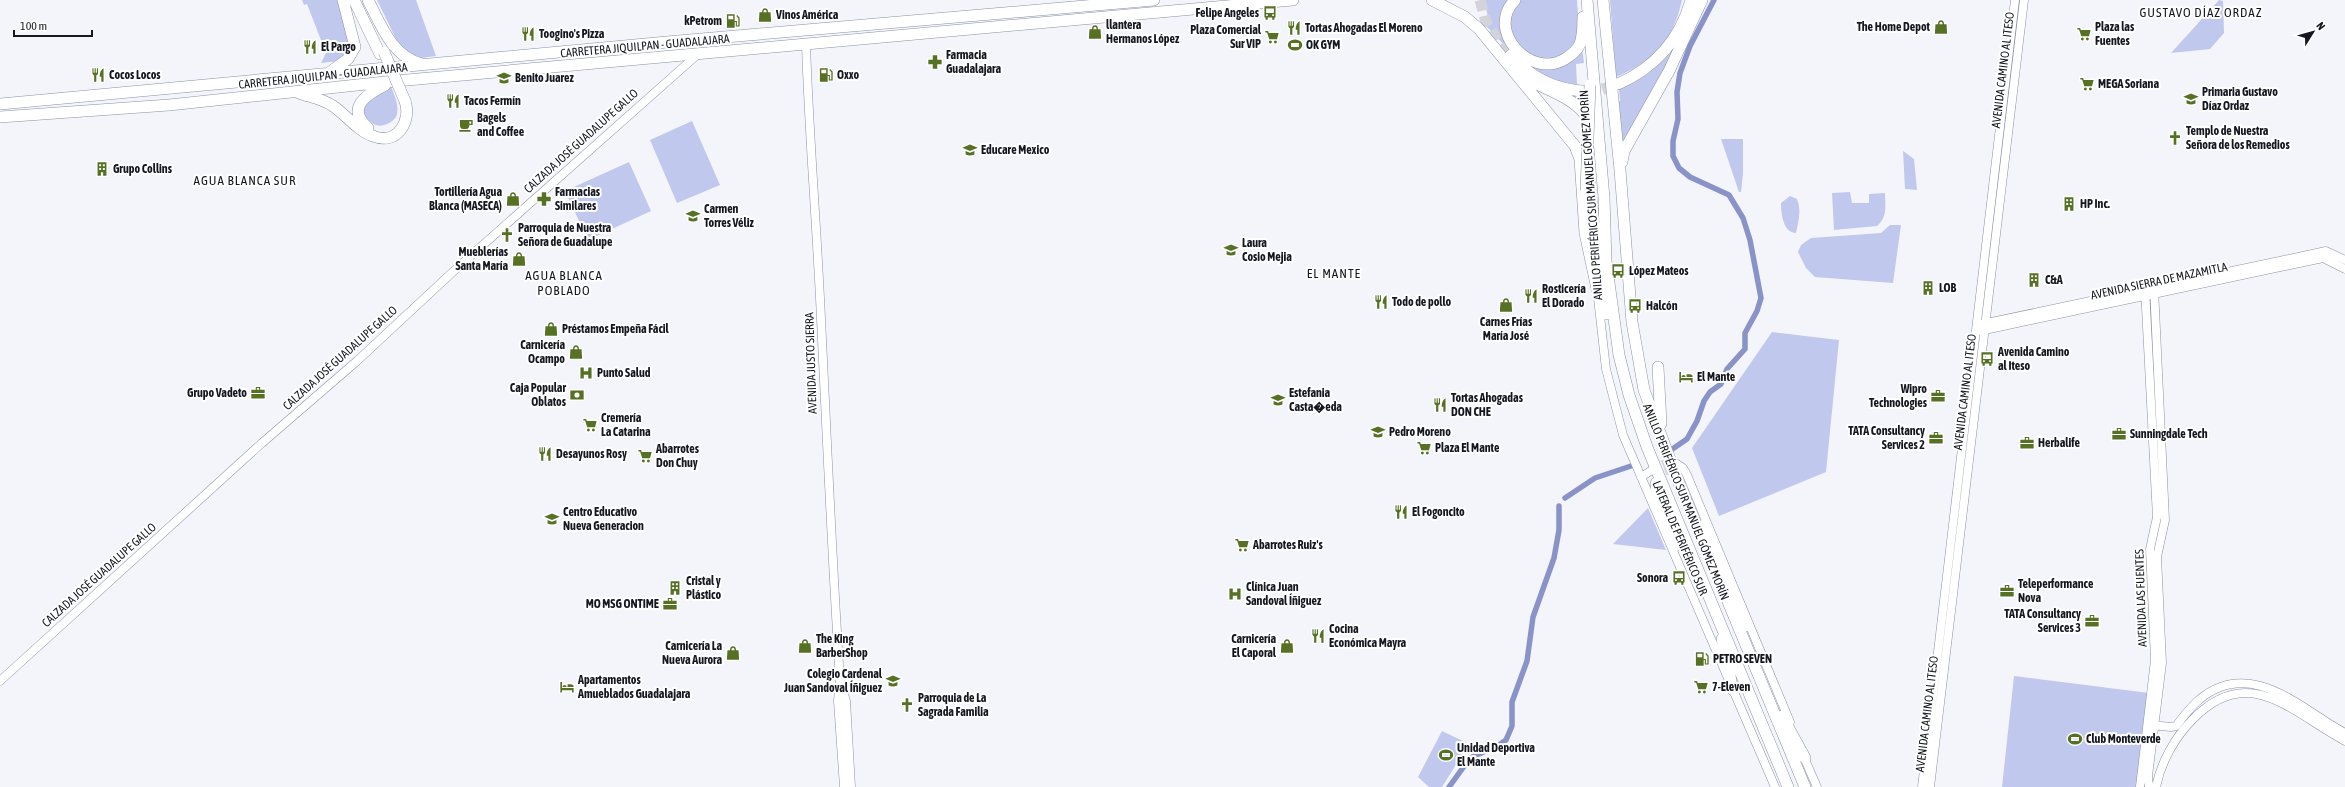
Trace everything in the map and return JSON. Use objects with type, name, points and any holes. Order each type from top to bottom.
[{"type":"highway","points":[[327,74],[348,59],[355,48],[343,0]]},
{"type":"highway","points":[[354,0],[382,53]]},
{"type":"highway","points":[[292,91],[330,104],[368,134],[378,138],[393,136],[403,128],[408,114],[360,0]]},
{"type":"highway","points":[[368,0],[397,51],[411,61],[430,65]]},
{"type":"highway","name":"CARRETERA JIQUILPAN - GUADALAJARA","points":[[0,104],[667,42],[1154,0]]},
{"type":"highway","name":"CARRETERA JIQUILPAN - GUADALAJARA","points":[[0,118],[169,105],[292,91],[1293,0]]},
{"type":"highway","points":[[1432,0],[1473,23],[1514,69],[1578,151],[1585,233],[1597,289]]},
{"type":"highway","points":[[1445,0],[1458,5],[1480,21],[1518,63],[1533,75],[1560,87],[1586,88]]},
{"type":"highway","points":[[1515,0],[1509,8],[1506,17],[1508,38],[1514,48],[1522,56],[1531,61],[1544,64],[1562,61],[1576,50],[1582,33],[1586,0]]},
{"type":"highway","name":"ANILLO PERIFÉRICO SUR MANUEL GÓMEZ MORÍN","points":[[1586,0],[1604,198],[1602,262],[1619,354],[1629,395],[1647,447],[1788,787]]},
{"type":"highway","name":"ANILLO PERIFÉRICO SUR MANUEL GÓMEZ MORÍN","points":[[1603,0],[1636,354],[1644,390],[1662,440],[1746,648],[1805,787]]},
{"type":"highway","points":[[1618,84],[1643,70],[1665,52],[1680,32],[1691,0]]},
{"type":"highway","points":[[1620,170],[1624,151],[1669,71],[1702,0]]},
{"type":"highway","points":[[1589,22],[1586,88],[1586,191],[1597,289]]},
{"type":"highway","points":[[1514,69],[1532,82],[1572,102],[1589,119],[1594,139],[1602,262],[1597,289]]},
{"type":"highway","points":[[390,82],[363,98],[358,106],[360,118],[369,129],[377,132],[387,132],[396,127],[401,119],[403,102]]},
{"type":"highway","points":[[1538,95],[1578,143],[1586,158],[1602,262]]},
{"type":"highway","points":[[1623,213],[1630,238]]},
{"type":"highway","points":[[1658,367],[1662,440]]},
{"type":"highway","points":[[1716,612],[1733,690]]},
{"type":"highway","points":[[1746,648],[1805,758]]},
{"type":"street","name":"AVENIDA CAMINO AL ITESO","points":[[1922,787],[2016,0]]},
{"type":"street","name":"AVENIDA CAMINO AL ITESO","points":[[1930,787],[2024,0]]},
{"type":"street","name":"AVENIDA JUSTO SIERRA","points":[[806,45],[808,112],[821,318],[828,498],[840,680],[838,694],[851,787]]},
{"type":"street","name":"CALZADA JOSÉ GUADALUPE GALLO","points":[[0,681],[511,220],[697,55]]},
{"type":"street","name":"AVENIDA SIERRA DE MAZAMITLA","points":[[2154,291],[2326,251],[2345,260]]},
{"type":"street","name":"AVENIDA SIERRA DE MAZAMITLA","points":[[1976,329],[2144,292],[2323,258],[2345,269]]},
{"type":"street","name":"LATERAL DE PERIFÉRICO SUR","points":[[1597,289],[1606,369],[1623,435],[1774,787]]},
{"type":"street","name":"AVENIDA LAS FUENTES","points":[[2140,787],[2162,663],[2157,556],[2165,520],[2154,291]]},
{"type":"street","name":"AVENIDA LAS FUENTES","points":[[2144,292],[2156,517],[2150,549],[2155,660],[2148,776],[2149,787]]},
{"type":"street","points":[[1674,462],[1683,468],[1687,475],[1817,787]]},
{"type":"street","points":[[1641,477],[1652,470]]},
{"type":"street","points":[[1680,475],[1688,487],[1741,617],[1765,661]]},
{"type":"street","points":[[1655,482],[1654,489],[1657,500],[1688,575],[1698,611]]},
{"type":"street","points":[[2152,725],[2171,727],[2176,726],[2200,698],[2227,684],[2256,683],[2280,693],[2345,733]]},
{"type":"street","points":[[2156,787],[2160,768],[2185,727],[2206,705],[2228,694],[2247,692],[2275,699],[2345,741]]},
{"type":"street","name":"AVENIDA JUSTO SIERRA","points":[[844,734],[844,787]]},
{"type":"shaded area","points":[[302,0],[338,0],[350,32],[349,45],[346,53],[340,61],[321,63],[326,53],[307,4],[304,5]]},
{"type":"shaded area","points":[[377,0],[416,0],[436,56],[414,59],[398,43]]},
{"type":"shaded area","points":[[1484,0],[1509,0],[1501,16],[1501,33],[1508,47],[1520,58],[1535,66],[1551,67],[1568,62],[1582,48],[1584,63],[1576,64],[1577,84],[1582,86],[1565,86],[1550,82],[1525,66],[1482,22],[1481,20],[1488,17]]},
{"type":"shaded area","points":[[1521,0],[1577,0],[1579,31],[1575,41],[1567,52],[1551,59],[1539,59],[1528,54],[1518,46],[1512,35],[1510,23],[1513,11]]},
{"type":"shaded area","points":[[1610,0],[1682,0],[1673,27],[1660,48],[1641,64],[1616,77]]},
{"type":"shaded area","points":[[2219,0],[2223,1],[2224,33],[2210,49],[2171,53]]},
{"type":"shaded area","points":[[1680,40],[1622,148],[1617,102],[1620,101],[1619,89],[1646,75],[1667,56]]},
{"type":"shaded area","points":[[391,86],[397,103],[397,115],[394,119],[384,125],[376,125],[366,117],[361,108],[364,99]]},
{"type":"shaded area","points":[[692,121],[720,185],[677,203],[650,140]]},
{"type":"shaded area","points":[[1721,139],[1743,139],[1743,174],[1741,192],[1739,192]]},
{"type":"shaded area","points":[[1903,151],[1914,159],[1917,190],[1905,189]]},
{"type":"shaded area","points":[[629,162],[651,211],[588,240],[565,191]]},
{"type":"shaded area","points":[[1850,192],[1852,203],[1869,203],[1869,194],[1885,193],[1884,215],[1883,219],[1877,226],[1834,230],[1832,193]]},
{"type":"shaded area","points":[[1790,196],[1797,199],[1799,208],[1796,233],[1788,230],[1782,217],[1781,203]]},
{"type":"shaded area","points":[[1890,225],[1901,225],[1893,283],[1815,277],[1806,268],[1798,252],[1801,245],[1811,238],[1881,233]]},
{"type":"shaded area","points":[[1772,332],[1839,340],[1826,472],[1719,516],[1692,448]]},
{"type":"shaded area","points":[[1648,508],[1666,550],[1613,544]]},
{"type":"shaded area","name":"Club Monteverde","points":[[2014,676],[2149,693],[2137,787],[2002,787]]},
{"type":"shaded area","name":"Unidad Deportiva El Mante","points":[[1442,731],[1469,744],[1442,787],[1429,787],[1418,777]]},
{"type":"waterway","points":[[1671,450],[1687,439],[1697,421],[1704,401],[1710,392],[1721,384],[1727,369],[1745,349],[1745,333],[1757,311],[1761,298],[1750,240],[1743,218],[1729,195],[1690,177],[1679,168],[1673,156],[1673,141],[1678,119],[1677,92],[1680,73],[1690,46],[1714,0]]},
{"type":"waterway","points":[[1565,498],[1595,478],[1631,466]]},
{"type":"waterway","points":[[1449,787],[1470,758],[1499,745],[1506,740],[1512,726],[1512,702],[1527,661],[1533,617],[1554,558],[1559,530],[1559,506]]},
{"type":"tunnel","points":[[1480,0],[1486,22],[1506,55]]},
{"type":"tunnel","points":[[1586,91],[1600,90],[1618,84]]},
{"type":"tunnel","points":[[1652,470],[1663,464],[1674,462]]},
{"type":"tunnel","points":[[1656,479],[1660,474],[1666,471],[1675,471],[1678,473]]},
{"type":"place","name":"Felipe Angeles","points":[[1270,13]]},
{"type":"place","name":"Vinos América","points":[[765,15]]},
{"type":"place","name":"kPetrom","points":[[733,21]]},
{"type":"place","name":"The Home Depot","points":[[1941,27]]},
{"type":"place","name":"Tortas Ahogadas El Moreno","points":[[1294,28]]},
{"type":"place","name":"llantera Hermanos López","points":[[1095,32]]},
{"type":"place","name":"Toogino's Pizza","points":[[528,34]]},
{"type":"place","name":"Plaza las Fuentes","points":[[2084,34]]},
{"type":"place","name":"Plaza Comercial Sur VIP","points":[[1272,37]]},
{"type":"place","name":"OK GYM","points":[[1295,45]]},
{"type":"place","name":"El Pargo","points":[[310,47]]},
{"type":"place","name":"Farmacia Guadalajara","points":[[935,62]]},
{"type":"place","name":"Cocos Locos","points":[[98,75]]},
{"type":"place","name":"Oxxo","points":[[826,75]]},
{"type":"place","name":"Benito Juarez","points":[[504,78]]},
{"type":"place","name":"MEGA Soriana","points":[[2087,84]]},
{"type":"place","name":"Primaria Gustavo Díaz Ordaz","points":[[2191,99]]},
{"type":"place","name":"Tacos Fermín","points":[[453,101]]},
{"type":"place","name":"Bagels and Coffee","points":[[466,125]]},
{"type":"place","name":"Templo de Nuestra Señora de los Remedios","points":[[2175,138]]},
{"type":"place","name":"Educare Mexico","points":[[970,150]]},
{"type":"place","name":"Grupo Collins","points":[[102,169]]},
{"type":"place","name":"Tortillería Agua Blanca (MASECA)","points":[[513,199]]},
{"type":"place","name":"Farmacias Similares","points":[[544,199]]},
{"type":"place","name":"HP Inc.","points":[[2069,204]]},
{"type":"place","name":"Carmen Torres Véliz","points":[[693,216]]},
{"type":"place","name":"Parroquia de Nuestra Señora de Guadalupe","points":[[507,235]]},
{"type":"place","name":"Laura Cosio Mejia","points":[[1231,250]]},
{"type":"place","name":"Mueblerías Santa María","points":[[519,259]]},
{"type":"place","name":"López Mateos","points":[[1618,271]]},
{"type":"place","name":"C&A","points":[[2034,280]]},
{"type":"place","name":"LOB","points":[[1928,288]]},
{"type":"place","name":"Rosticería El Dorado","points":[[1531,296]]},
{"type":"place","name":"Todo de pollo","points":[[1381,302]]},
{"type":"place","name":"Carnes Frías María José","points":[[1506,305]]},
{"type":"place","name":"Halcón","points":[[1635,306]]},
{"type":"place","name":"Préstamos Empeña Fácil","points":[[551,329]]},
{"type":"place","name":"Carnicería Ocampo","points":[[576,352]]},
{"type":"place","name":"Avenida Camino al Iteso","points":[[1987,359]]},
{"type":"place","name":"Punto Salud","points":[[586,373]]},
{"type":"place","name":"El Mante","points":[[1686,377]]},
{"type":"place","name":"Grupo Vadeto","points":[[258,393]]},
{"type":"place","name":"Caja Popular Oblatos","points":[[577,395]]},
{"type":"place","name":"Wipro Technologies","points":[[1938,396]]},
{"type":"place","name":"Estefania Casta�eda","points":[[1278,400]]},
{"type":"place","name":"Tortas Ahogadas DON CHE","points":[[1440,405]]},
{"type":"place","name":"Cremería La Catarina","points":[[590,425]]},
{"type":"place","name":"Pedro Moreno","points":[[1378,432]]},
{"type":"place","name":"Sunningdale Tech","points":[[2119,434]]},
{"type":"place","name":"TATA Consultancy Services 2","points":[[1936,438]]},
{"type":"place","name":"Herbalife","points":[[2027,443]]},
{"type":"place","name":"Plaza El Mante","points":[[1424,448]]},
{"type":"place","name":"Desayunos Rosy","points":[[545,454]]},
{"type":"place","name":"Abarrotes Don Chuy","points":[[645,456]]},
{"type":"place","name":"El Fogoncito","points":[[1401,512]]},
{"type":"place","name":"Centro Educativo Nueva Generacion","points":[[552,519]]},
{"type":"place","name":"Abarrotes Ruiz's","points":[[1242,545]]},
{"type":"place","name":"Sonora","points":[[1679,578]]},
{"type":"place","name":"Cristal y Plástico","points":[[675,588]]},
{"type":"place","name":"Teleperformance Nova","points":[[2007,591]]},
{"type":"place","name":"Clínica Juan Sandoval Íñiguez","points":[[1235,594]]},
{"type":"place","name":"MO MSG ONTIME","points":[[670,604]]},
{"type":"place","name":"TATA Consultancy Services 3","points":[[2092,621]]},
{"type":"place","name":"Cocina Económica Mayra","points":[[1318,636]]},
{"type":"place","name":"The King BarberShop","points":[[805,646]]},
{"type":"place","name":"Carnicería El Caporal","points":[[1287,646]]},
{"type":"place","name":"Carnicería La Nueva Aurora","points":[[733,653]]},
{"type":"place","name":"PETRO SEVEN","points":[[1702,659]]},
{"type":"place","name":"Colegio Cardenal Juan Sandoval Íñiguez","points":[[893,681]]},
{"type":"place","name":"Apartamentos Amueblados Guadalajara","points":[[567,687]]},
{"type":"place","name":"7-Eleven","points":[[1701,687]]},
{"type":"place","name":"Parroquia de La Sagrada Familia","points":[[907,705]]},
{"type":"place","name":"Club Monteverde","points":[[2075,739]]},
{"type":"place","name":"Unidad Deportiva El Mante","points":[[1446,755]]},
{"type":"district","name":"GUSTAVO DÍAZ ORDAZ","points":[[2201,12]]},
{"type":"district","name":"AGUA BLANCA SUR","points":[[245,180]]},
{"type":"district","name":"EL MANTE","points":[[1334,273]]},
{"type":"district","name":"AGUA BLANCA POBLADO","points":[[564,282]]}]
